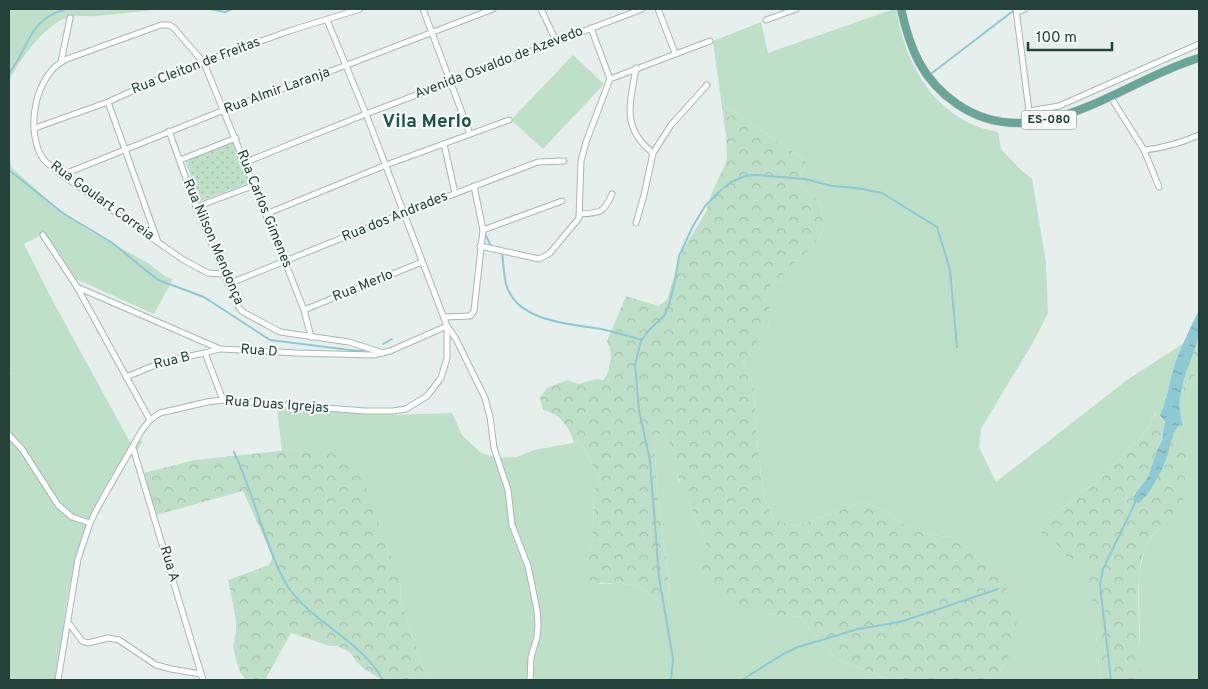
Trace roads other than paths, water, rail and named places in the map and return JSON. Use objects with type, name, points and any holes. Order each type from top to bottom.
[{"type":"main road","name":"ES-080","points":[[901,9],[917,61],[923,72],[940,90],[953,101],[974,113],[1014,124],[1029,124],[1059,118],[1199,58]]},
{"type":"street","name":"Rua Cleiton de Freitas","points":[[35,128],[108,102],[154,80],[289,31],[360,9]]},
{"type":"street","points":[[423,9],[470,134]]},
{"type":"street","name":"Rua Almir Laranja","points":[[62,175],[169,131],[492,9]]},
{"type":"street","points":[[541,9],[556,41]]},
{"type":"street","name":"Avenida Osvaldo de Azevedo","points":[[246,162],[451,81],[642,9]]},
{"type":"street","points":[[658,9],[675,54]]},
{"type":"street","points":[[766,20],[796,9]]},
{"type":"street","points":[[1025,9],[1016,10],[1029,124]]},
{"type":"street","points":[[60,62],[70,18]]},
{"type":"street","points":[[327,20],[347,65],[447,326],[456,338],[485,398],[490,417],[494,448],[508,490],[512,526],[528,566],[537,610],[537,636],[531,656],[530,680]]},
{"type":"street","name":"Rua Carlos Gimenes","points":[[60,62],[161,25],[169,24],[174,28],[204,63],[286,262],[304,310],[311,337]]},
{"type":"street","points":[[480,246],[535,259],[543,258],[550,253],[573,226],[580,214],[581,161],[586,142],[610,79],[590,28]]},
{"type":"street","points":[[610,79],[710,41]]},
{"type":"street","points":[[1029,111],[1058,106],[1199,44]]},
{"type":"street","name":"Rua Goulart Correia","points":[[60,62],[53,68],[40,90],[34,110],[35,128],[42,156],[47,163],[182,259],[205,272],[224,274]]},
{"type":"street","points":[[636,68],[631,100],[631,125],[638,139],[653,153]]},
{"type":"street","points":[[1134,72],[1139,83]]},
{"type":"street","points":[[636,224],[653,153],[672,125],[707,86]]},
{"type":"street","points":[[1110,96],[1144,150],[1159,187]]},
{"type":"street","points":[[108,102],[158,242]]},
{"type":"street","points":[[266,214],[386,165],[509,120]]},
{"type":"street","name":"Rua Nilson Mendonça","points":[[169,131],[196,207],[236,303],[243,312],[280,332],[311,337]]},
{"type":"street","points":[[1144,150],[1170,146],[1199,135]]},
{"type":"street","points":[[180,160],[236,138]]},
{"type":"street","points":[[444,144],[455,193]]},
{"type":"street","name":"Rua dos Andrades","points":[[228,284],[404,213],[538,162],[564,161]]},
{"type":"street","points":[[196,207],[255,186]]},
{"type":"street","points":[[444,317],[470,316],[473,313],[483,230],[474,186]]},
{"type":"street","points":[[580,214],[602,211],[607,207],[612,194]]},
{"type":"street","points":[[483,230],[562,201]]},
{"type":"street","points":[[43,235],[77,287],[150,420],[98,505],[90,523],[78,559],[58,680]]},
{"type":"street","name":"Rua Merlo","points":[[304,310],[422,262]]},
{"type":"street","name":"Rua D","points":[[77,287],[220,349],[363,355],[383,353],[447,326]]},
{"type":"street","name":"Rua Duas Igrejas","points":[[150,420],[167,411],[223,400],[365,412],[406,409],[427,396],[441,378],[447,358],[447,326]]},
{"type":"street","points":[[311,337],[349,342],[383,353]]},
{"type":"street","name":"Rua B","points":[[126,377],[165,361],[220,349]]},
{"type":"street","points":[[204,353],[223,400]]},
{"type":"street","points":[[9,435],[22,448],[58,505],[72,517],[90,523]]},
{"type":"street","name":"Rua A","points":[[133,448],[203,680]]},
{"type":"street","points":[[68,622],[82,641],[88,643],[108,638],[119,640],[156,665],[200,674]]},
{"type":"water","points":[[1199,310],[1199,334],[1181,390],[1180,413],[1183,425],[1178,426],[1172,438],[1166,460],[1151,489],[1138,504],[1133,497],[1148,477],[1162,440],[1165,422],[1160,415],[1176,361]]},
{"type":"waterway","points":[[9,73],[36,27],[43,20],[66,9]]},
{"type":"waterway","points":[[129,9],[134,9]]},
{"type":"waterway","points":[[210,9],[225,12],[232,9]]},
{"type":"waterway","points":[[932,73],[1013,11]]},
{"type":"waterway","points":[[9,170],[64,214],[111,242],[158,280],[204,297],[270,340],[358,351],[365,350]]},
{"type":"waterway","points":[[671,680],[673,659],[659,577],[650,461],[639,410],[635,365],[641,341],[649,330],[664,316],[669,305],[679,256],[705,206],[731,182],[745,176],[755,175],[805,179],[832,186],[882,193],[937,227],[950,270],[957,347]]},
{"type":"waterway","points":[[485,234],[492,248]]},
{"type":"waterway","points":[[502,253],[507,287],[513,299],[523,308],[534,314],[561,323],[601,329],[642,340]]},
{"type":"waterway","points":[[383,344],[392,339]]},
{"type":"waterway","points":[[234,452],[273,556],[287,586],[313,613],[363,655],[383,680]]},
{"type":"waterway","points":[[1111,680],[1100,585],[1103,569],[1136,501]]},
{"type":"waterway","points":[[742,680],[798,647],[858,629],[900,622],[998,589]]},
{"type":"district","name":"Vila Merlo","points":[[427,122]]}]
